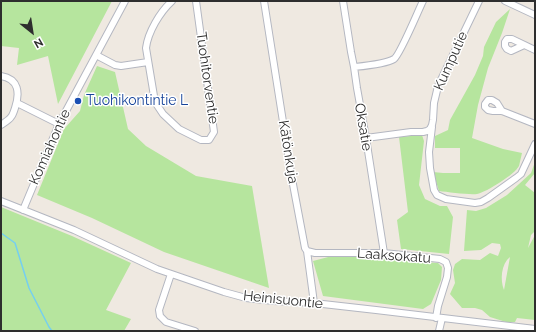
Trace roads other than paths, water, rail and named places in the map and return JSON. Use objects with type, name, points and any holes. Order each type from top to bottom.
[{"type":"street","name":"Komiahontie","points":[[23,210],[59,124],[125,1]]},
{"type":"street","name":"Tuohitorventie","points":[[172,1],[162,11],[149,36],[146,48],[155,102],[163,114],[179,129],[201,140],[209,140],[214,132],[196,1]]},
{"type":"street","name":"Kätönkuja","points":[[264,1],[292,179],[307,251],[314,304]]},
{"type":"street","name":"Oksatie","points":[[343,1],[384,253]]},
{"type":"street","points":[[354,67],[387,62],[394,59],[401,48],[423,1]]},
{"type":"street","name":"Kumputie","points":[[478,1],[438,86],[434,102],[429,152],[434,190],[437,195],[446,199],[475,203],[481,202],[521,174],[535,144]]},
{"type":"street","points":[[505,1],[535,15]]},
{"type":"street","points":[[524,45],[535,50]]},
{"type":"street","points":[[96,55],[115,65],[122,66],[148,62]]},
{"type":"street","points":[[1,76],[11,79],[15,83],[17,90],[16,103],[12,116],[1,125]]},
{"type":"street","points":[[16,103],[59,124]]},
{"type":"street","points":[[502,111],[535,124]]},
{"type":"street","points":[[366,138],[411,132],[423,132],[427,131],[432,125]]},
{"type":"street","name":"Heinisuontie","points":[[1,201],[74,230],[157,269],[246,298],[376,310],[439,318],[493,328],[535,329]]},
{"type":"street","name":"Laaksokatu","points":[[307,251],[315,253],[384,253],[440,259],[446,262],[448,268],[447,277],[438,306],[439,318]]},
{"type":"street","points":[[171,274],[159,310],[160,316],[166,322],[195,331]]},
{"type":"street","points":[[439,318],[439,331]]},
{"type":"waterway","points":[[1,233],[15,243],[29,288],[52,331]]},
{"type":"place","name":"Tuohikontintie L","points":[[78,101]]}]
